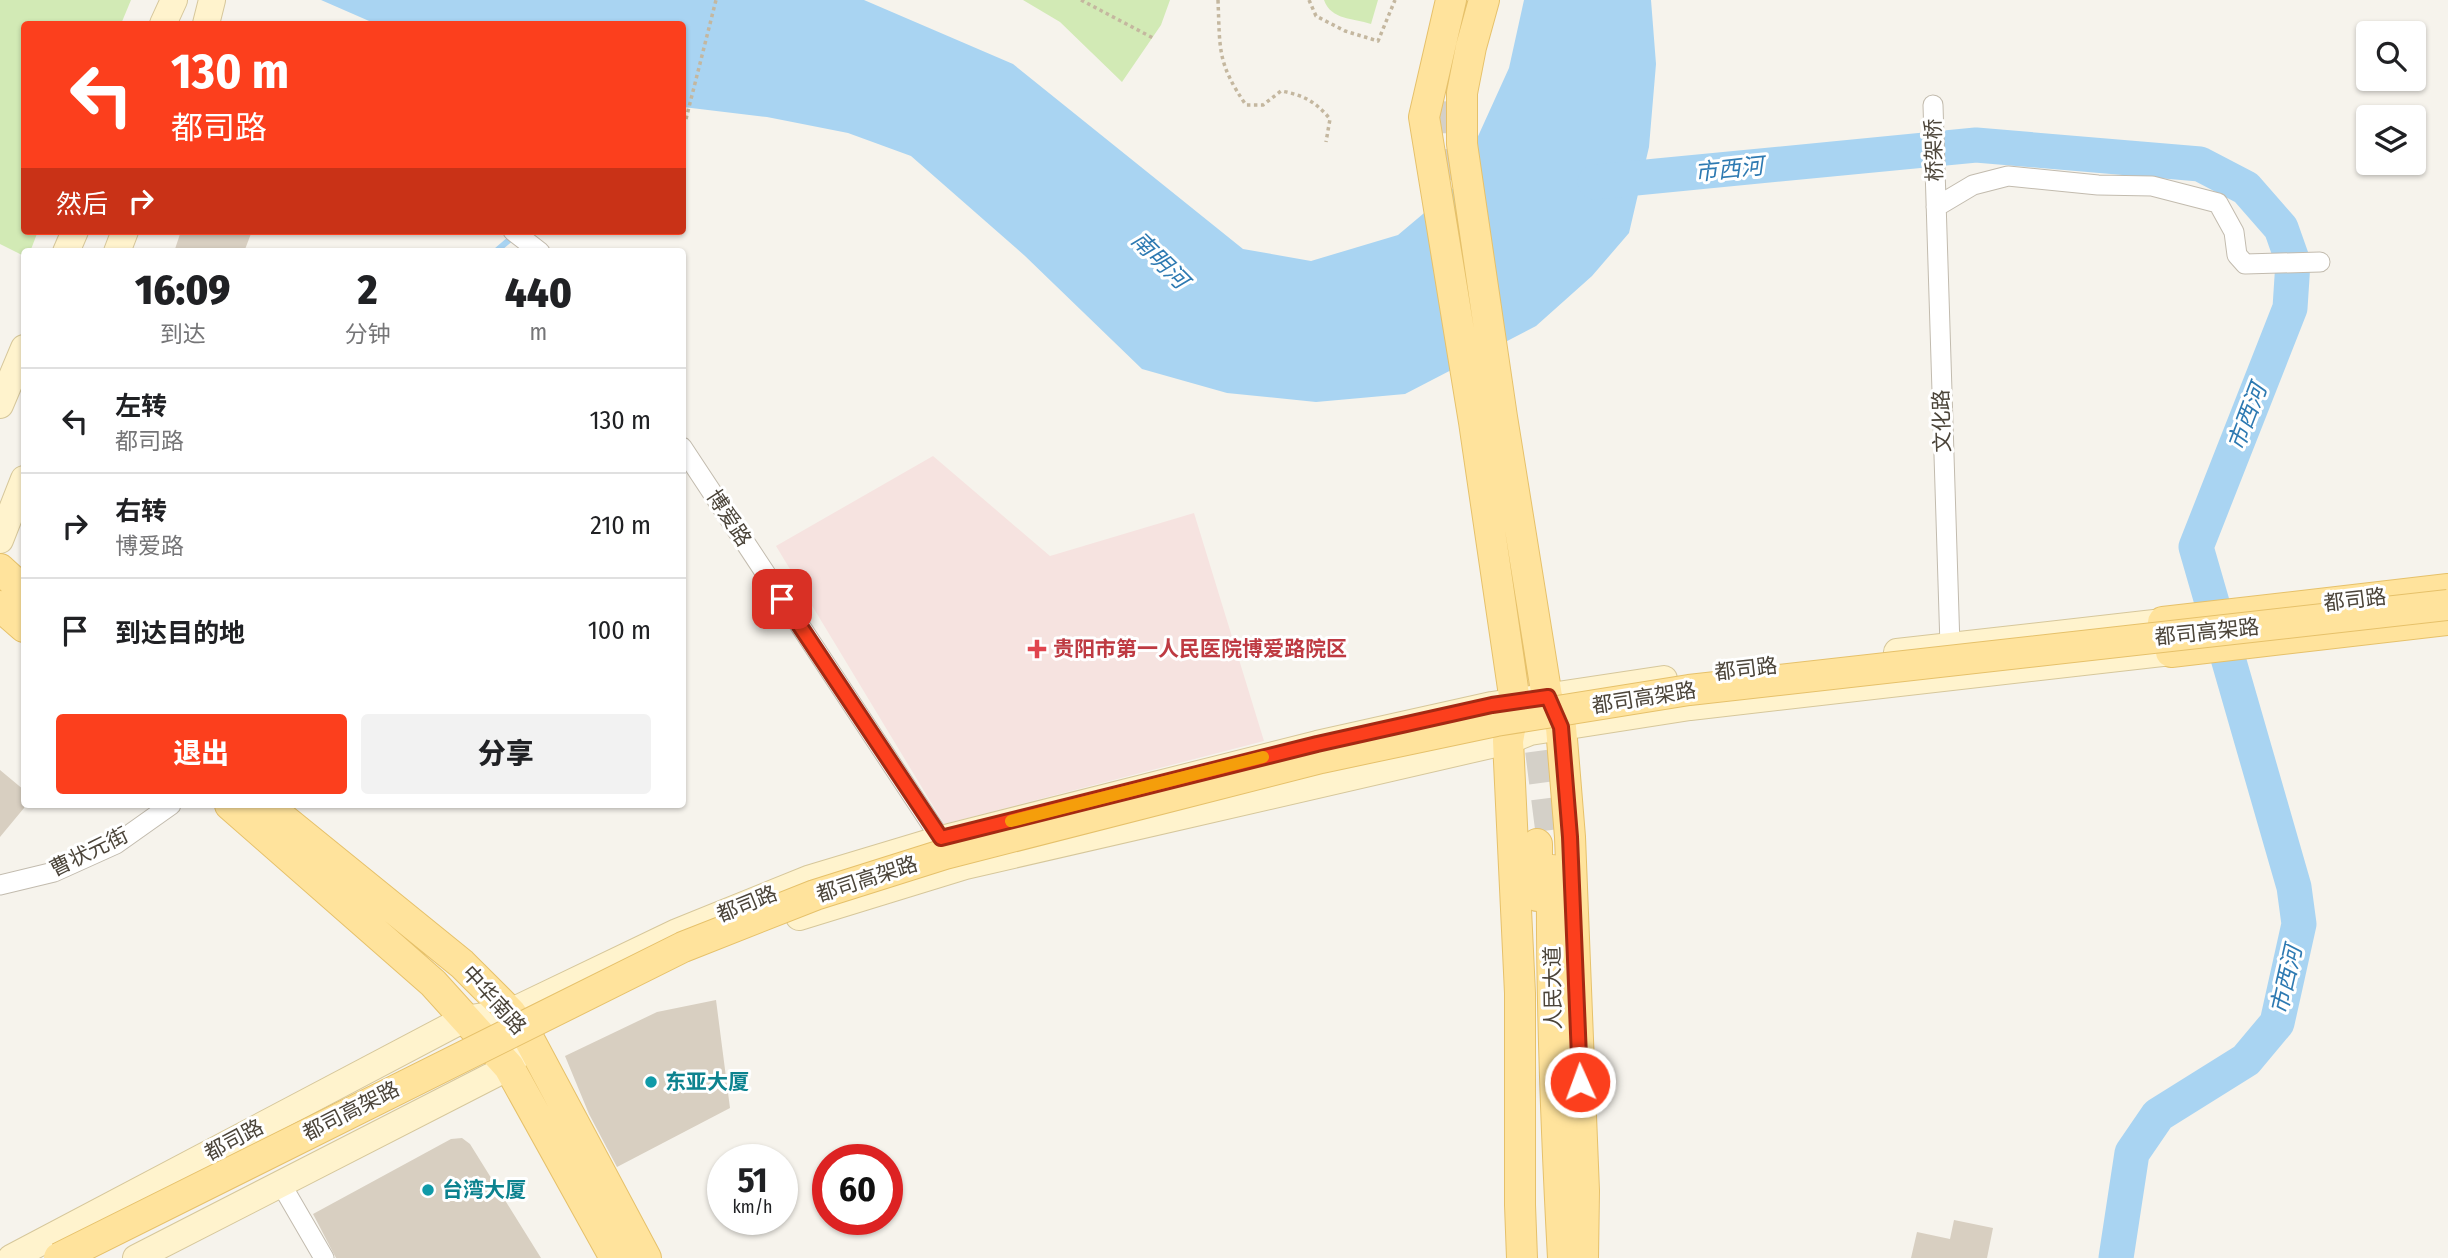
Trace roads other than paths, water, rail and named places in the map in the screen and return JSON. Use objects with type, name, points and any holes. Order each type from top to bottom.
[{"type":"main road","points":[[164,21],[173,0]]},
{"type":"main road","points":[[206,21],[212,0]]},
{"type":"main road","points":[[1451,0],[1424,117],[1548,697],[1561,727],[1570,837],[1584,1191],[1583,1258]]},
{"type":"main road","points":[[1484,0],[1462,93],[1462,144],[1515,702],[1508,741],[1520,992],[1522,1258]]},
{"type":"main road","points":[[0,405],[21,355]]},
{"type":"main road","points":[[0,540],[21,488]]},
{"type":"main road","points":[[0,569],[21,588]]},
{"type":"main road","name":"都司路","points":[[11,1258],[464,1019],[510,1012],[677,932],[808,879],[941,838],[1317,744],[1515,702],[1688,676],[2448,589]]},
{"type":"main road","name":"都司高架路","points":[[59,1258],[683,947],[815,895],[946,854],[1321,758],[1496,721],[1689,690],[2448,605]]},
{"type":"main road","points":[[0,606],[21,624]]},
{"type":"main road","name":"都司路","points":[[136,1258],[509,1067],[529,1039],[688,961],[819,909],[965,866],[1508,741],[1530,732],[1690,707],[2448,620]]},
{"type":"main road","name":"中华南路","points":[[233,808],[433,983],[509,1067],[615,1258]]},
{"type":"main road","name":"中华南路","points":[[270,808],[462,964],[510,1012],[529,1039],[646,1258]]},
{"type":"main road","name":"人民大道","points":[[1542,1258],[1535,1108],[1545,844],[1563,1258]]},
{"type":"street","name":"桥架桥","points":[[1933,105],[1936,201]]},
{"type":"street","points":[[1936,201],[1973,185],[2008,176],[2098,185],[2152,186],[2218,203],[2234,232],[2237,255],[2245,264],[2320,262]]},
{"type":"street","name":"文化路","points":[[1936,201],[1950,646]]},
{"type":"street","points":[[518,235],[535,248]]},
{"type":"street","name":"博爱路","points":[[686,453],[941,838],[965,866]]},
{"type":"street","name":"曹状元街","points":[[0,885],[54,872],[116,844],[167,808]]},
{"type":"street","points":[[281,1184],[324,1258]]},
{"type":"water","name":"南明河","points":[[321,0],[864,0],[1013,64],[1243,249],[1311,261],[1398,235],[1455,187],[1509,68],[1524,0],[1651,0],[1656,64],[1649,147],[1629,233],[1592,276],[1536,326],[1405,394],[1316,402],[1227,393],[1142,369],[1025,256],[911,156],[848,133],[767,117],[686,107],[686,21],[369,21]]},
{"type":"waterway","name":"市西河","points":[[1595,182],[1976,145],[2200,164],[2246,188],[2281,228],[2293,262],[2290,308],[2196,547],[2294,887],[2299,924],[2277,1023],[2246,1060],[2158,1115],[2132,1153],[2116,1258]]},
{"type":"waterway","points":[[500,248],[515,235]]},
{"type":"tunnel","points":[[1445,181],[1441,130],[1445,79],[1451,46],[1467,0]]},
{"type":"tunnel","points":[[1535,703],[1553,844]]},
{"type":"place","name":"贵阳市第一人民医院博爱路院区","points":[[1037,649]]},
{"type":"place","name":"东亚大厦","points":[[651,1082]]},
{"type":"place","name":"台湾大厦","points":[[428,1190]]}]
